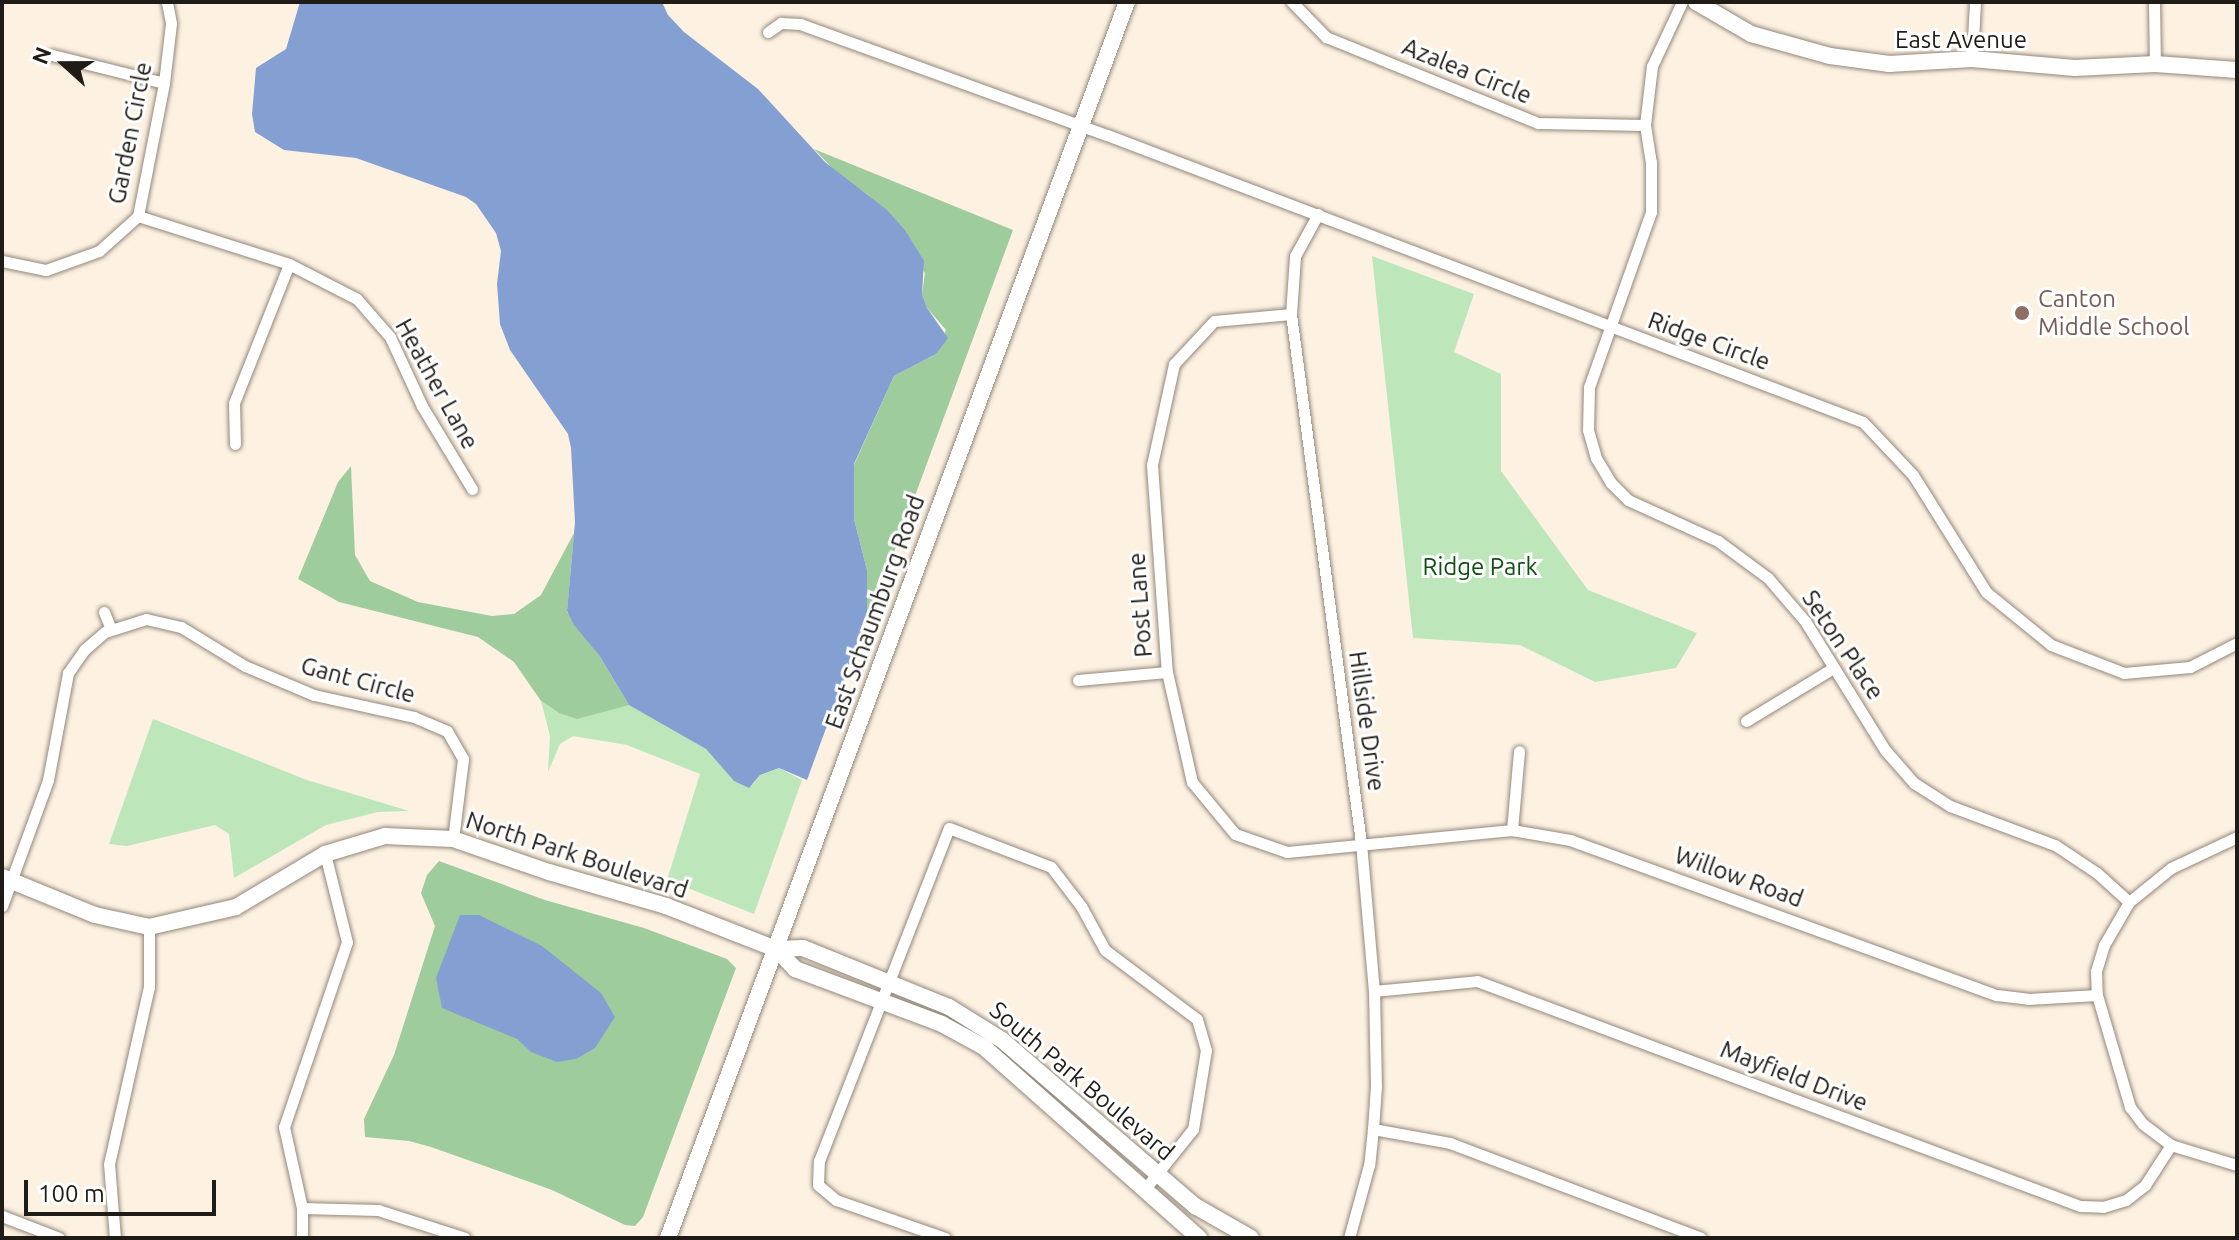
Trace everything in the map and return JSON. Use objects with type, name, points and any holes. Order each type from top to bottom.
[{"type":"street","name":"Garden Circle","points":[[2,261],[46,270],[99,251],[138,216],[164,83],[171,23],[167,2]]},
{"type":"street","name":"East Schaumburg Road","points":[[668,1238],[1127,2]]},
{"type":"street","name":"Azalea Circle","points":[[1292,2],[1326,37],[1538,123],[1645,125]]},
{"type":"street","name":"Seton Place","points":[[1682,2],[1652,66],[1645,125],[1651,162],[1651,212],[1589,387],[1586,408],[1596,458],[1611,483],[1628,500],[1718,541],[1768,578],[1805,621],[1885,750],[1914,783],[1950,806],[2055,845],[2097,873],[2129,902]]},
{"type":"street","name":"East Avenue","points":[[1696,2],[1751,34],[1830,56],[1889,64],[1972,59],[2075,68],[2155,64],[2237,70]]},
{"type":"street","points":[[1972,59],[1975,2]]},
{"type":"street","points":[[2154,2],[2155,64]]},
{"type":"street","name":"Ridge Circle","points":[[768,32],[781,23],[800,24],[1318,214],[1863,422],[1913,475],[1986,592],[2051,645],[2124,673],[2190,667],[2237,643]]},
{"type":"street","points":[[52,55],[164,83]]},
{"type":"street","name":"Hillside Drive","points":[[1318,214],[1295,256],[1291,314],[1361,843],[1374,991],[1376,1086],[1373,1129],[1369,1165],[1349,1238]]},
{"type":"street","name":"Heather Lane","points":[[138,216],[289,264],[357,299],[390,337],[422,406],[472,489]]},
{"type":"street","points":[[235,444],[234,403],[289,264]]},
{"type":"street","name":"Post Lane","points":[[1291,314],[1214,321],[1174,364],[1152,465],[1167,672],[1192,782],[1235,834],[1287,852],[1361,843]]},
{"type":"street","points":[[104,612],[111,629]]},
{"type":"street","name":"Gant Circle","points":[[2,906],[7,879],[48,780],[68,673],[84,650],[111,629],[146,619],[164,622],[198,636],[245,666],[314,695],[414,717],[447,731],[463,759],[453,839]]},
{"type":"street","points":[[1746,721],[1833,668]]},
{"type":"street","points":[[1078,680],[1167,672]]},
{"type":"street","points":[[1512,830],[1519,751]]},
{"type":"street","points":[[945,1238],[836,1200],[818,1185],[819,1161],[879,1001],[891,984],[949,828],[1051,867],[1081,906],[1105,950],[1197,1019],[1206,1050],[1193,1129],[1144,1190]]},
{"type":"street","name":"Willow Road","points":[[1361,843],[1512,830],[1570,840],[1997,995],[2028,999],[2097,995]]},
{"type":"street","name":"North Park Boulevard","points":[[7,879],[95,915],[149,927],[236,907],[325,854],[385,836],[453,839],[549,872],[652,902],[776,949]]},
{"type":"street","points":[[2237,837],[2171,868],[2129,902],[2104,945],[2096,971],[2097,995],[2130,1107],[2143,1124],[2171,1145],[2237,1165]]},
{"type":"street","points":[[302,1238],[302,1208],[284,1127],[347,942],[325,854]]},
{"type":"street","points":[[115,1238],[109,1164],[149,987],[149,927]]},
{"type":"street","name":"South Park Boulevard","points":[[776,949],[803,948],[936,1000],[992,1033],[1226,1233],[1251,1238]]},
{"type":"street","name":"South Park Boulevard","points":[[776,949],[795,969],[951,1028],[984,1047],[1199,1238]]},
{"type":"street","name":"Mayfield Drive","points":[[1374,991],[1477,981],[2080,1206],[2103,1207],[2126,1200],[2145,1185],[2171,1145]]},
{"type":"street","points":[[1373,1129],[1450,1143],[1701,1238]]},
{"type":"street","points":[[302,1208],[378,1210],[465,1238]]},
{"type":"street","points":[[2,1216],[59,1238]]},
{"type":"green space","points":[[814,149],[1013,230],[860,645],[867,617],[867,570],[854,519],[854,465],[894,376],[936,354],[946,330],[927,308],[922,294],[925,273],[868,195],[840,176]]},
{"type":"green space","name":"Ridge Park","points":[[1372,256],[1474,294],[1454,352],[1501,374],[1501,471],[1588,590],[1697,633],[1676,668],[1595,682],[1520,645],[1413,638]]},
{"type":"green space","points":[[351,466],[355,555],[370,581],[418,602],[492,616],[514,614],[541,595],[574,533],[567,612],[599,655],[629,705],[577,719],[559,713],[541,701],[514,662],[478,637],[339,602],[298,579],[338,482]]},
{"type":"green space","points":[[541,701],[559,713],[627,703],[706,749],[734,781],[753,784],[760,775],[779,768],[802,780],[754,914],[667,880],[700,774],[627,745],[573,736],[560,744],[548,772],[550,736]]},
{"type":"green space","points":[[153,719],[307,780],[409,811],[378,812],[326,825],[234,878],[229,834],[215,825],[127,846],[109,844]]},
{"type":"green space","points":[[439,861],[545,900],[644,928],[727,959],[736,968],[643,1217],[635,1226],[625,1225],[552,1190],[431,1147],[409,1141],[365,1137],[364,1119],[394,1055],[435,926],[421,893],[427,875]]},
{"type":"water","points":[[300,2],[662,2],[668,15],[684,32],[758,89],[825,162],[887,210],[905,230],[924,261],[922,294],[927,308],[948,338],[936,354],[894,376],[854,464],[854,519],[867,570],[867,617],[807,780],[779,768],[760,775],[749,788],[734,781],[706,749],[629,705],[599,655],[574,625],[567,611],[575,522],[571,448],[568,434],[510,350],[500,324],[497,284],[501,251],[496,233],[476,204],[466,197],[356,158],[284,150],[255,132],[252,114],[256,68],[286,49]]},
{"type":"water","points":[[460,915],[479,915],[542,946],[601,993],[615,1017],[595,1048],[576,1059],[557,1062],[531,1052],[517,1039],[442,1008],[436,978]]},
{"type":"place","name":"Canton Middle School","points":[[2022,313]]}]
